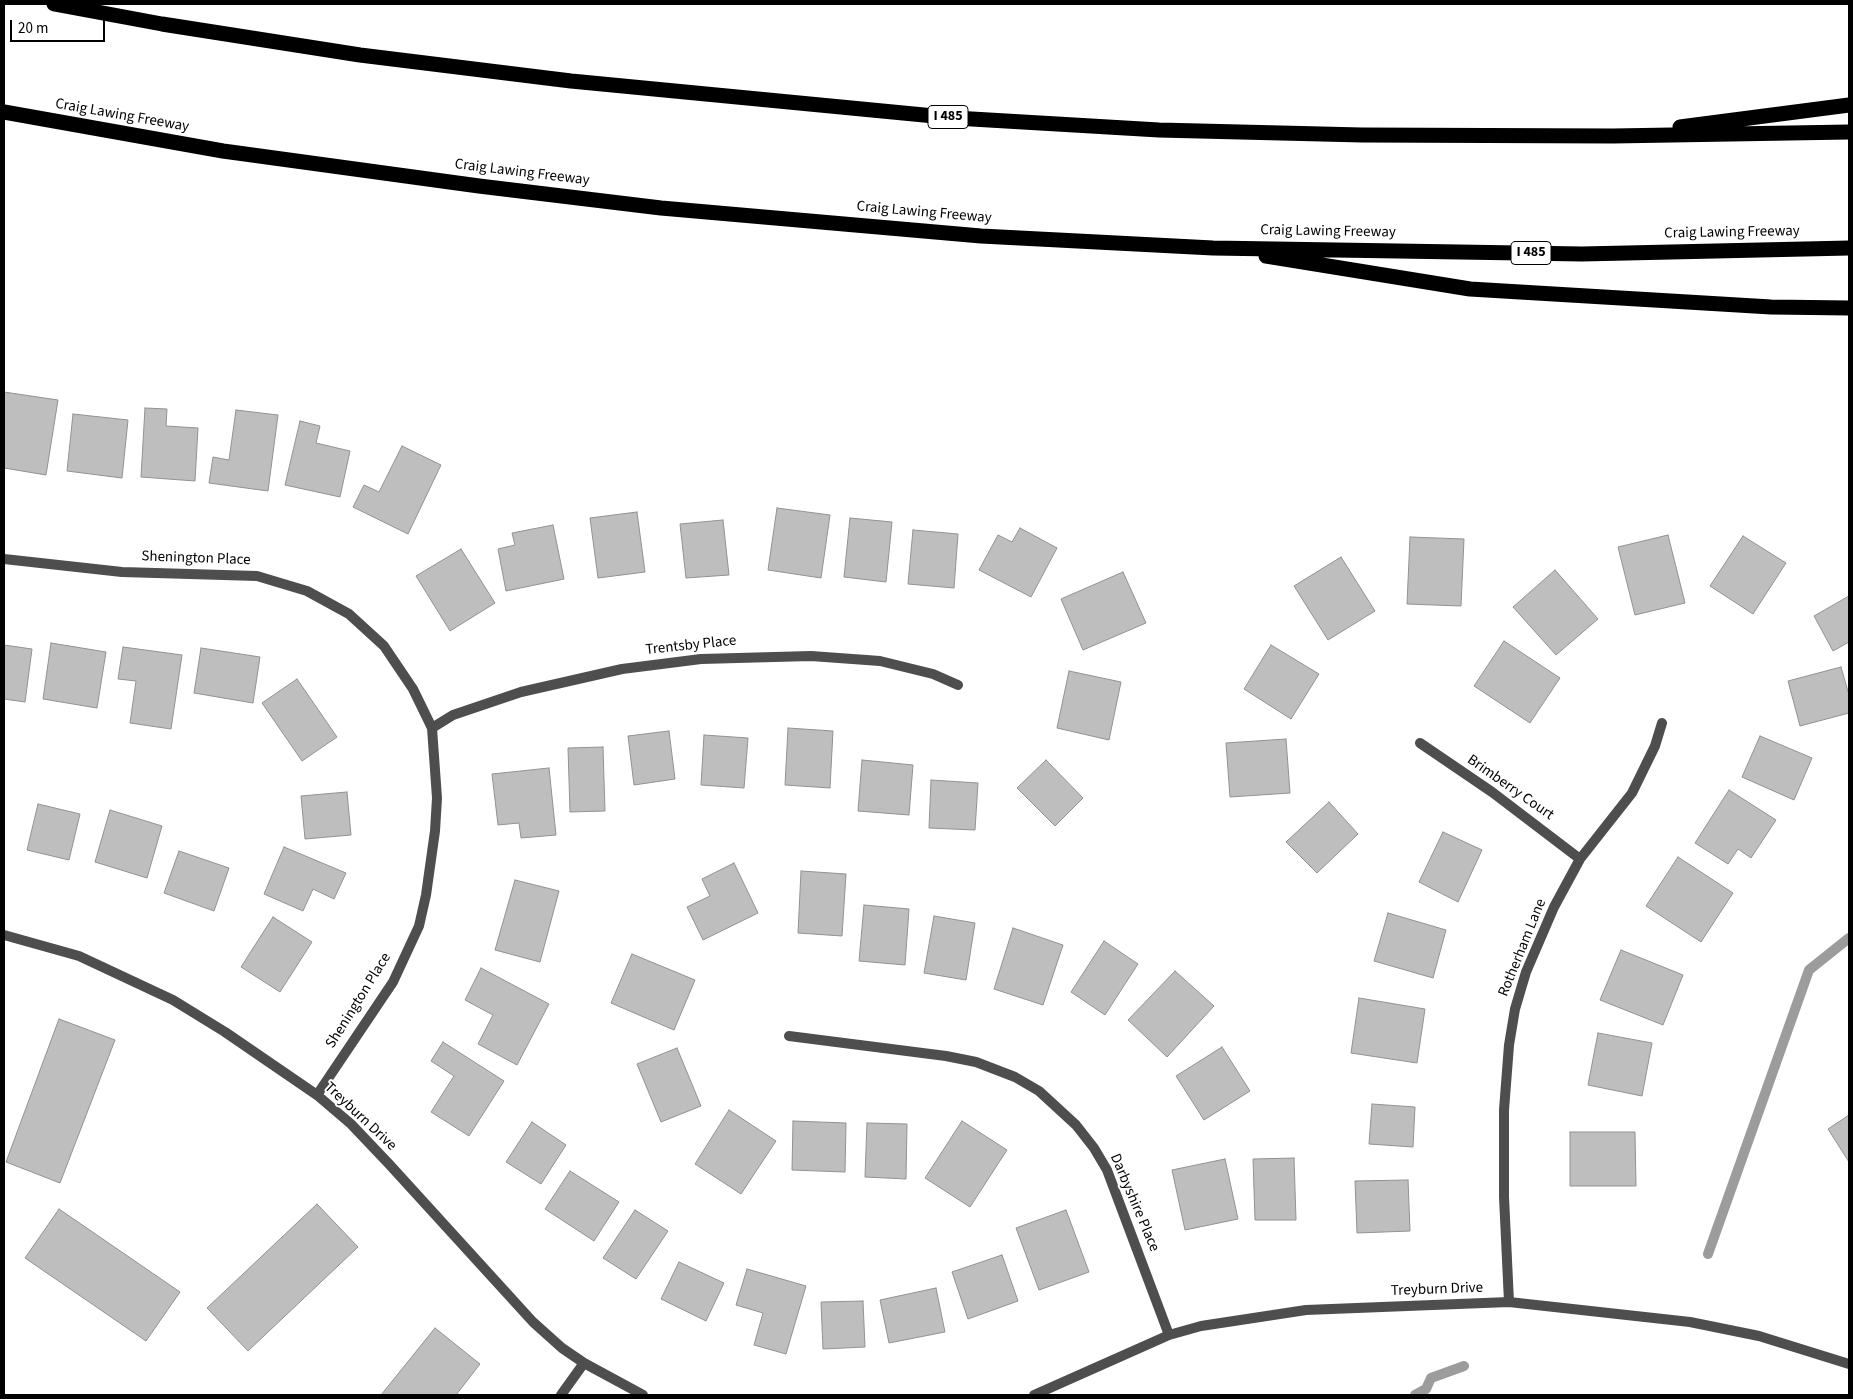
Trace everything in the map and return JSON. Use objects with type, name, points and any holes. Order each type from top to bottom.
[{"type":"highway","name":"I 485","points":[[54,4],[162,24],[360,55],[552,79],[955,118],[1159,130],[1362,135],[1612,136],[1849,132]]},
{"type":"highway","points":[[1612,136],[1849,105]]},
{"type":"highway","name":"Craig Lawing Freeway","points":[[4,112],[223,151],[479,186],[661,208],[980,236],[1212,248],[1582,254],[1849,248]]},
{"type":"highway","points":[[1212,248],[1470,289],[1770,307],[1849,308]]},
{"type":"street","name":"Shenington Place","points":[[4,559],[122,572],[257,576],[307,591],[349,614],[384,646],[413,689],[432,728],[436,798],[435,831],[426,895],[419,926],[393,982],[317,1095]]},
{"type":"street","name":"Trentsby Place","points":[[432,728],[453,715],[521,692],[622,669],[701,659],[811,656],[880,661],[933,674],[958,686]]},
{"type":"street","name":"Rotherham Lane","points":[[1509,1302],[1504,1197],[1504,1110],[1509,1045],[1515,1009],[1526,972],[1554,907],[1580,859],[1632,793],[1655,746],[1662,723]]},
{"type":"street","name":"Brimberry Court","points":[[1420,743],[1492,792],[1580,859]]},
{"type":"street","name":"Treyburn Drive","points":[[4,935],[79,956],[173,1000],[225,1032],[317,1095],[351,1124],[533,1322],[562,1348],[584,1363],[644,1395]]},
{"type":"street","name":"Darbyshire Place","points":[[789,1036],[946,1056],[976,1062],[1015,1076],[1039,1091],[1076,1125],[1094,1148],[1107,1170],[1168,1335]]},
{"type":"street","name":"Treyburn Drive","points":[[1034,1395],[1168,1335],[1236,1320],[1306,1310],[1509,1302],[1690,1322],[1759,1336],[1849,1364]]},
{"type":"street","points":[[561,1395],[584,1363]]},
{"type":"building","points":[[4,392],[58,400],[46,475],[4,468]]},
{"type":"building","points":[[145,408],[167,409],[166,426],[198,428],[195,481],[141,477]]},
{"type":"building","points":[[236,410],[278,415],[268,491],[209,483],[213,457],[229,460]]},
{"type":"building","points":[[73,414],[128,420],[122,478],[67,471]]},
{"type":"building","points":[[300,421],[320,426],[316,443],[350,451],[340,497],[285,485]]},
{"type":"building","points":[[402,446],[441,465],[408,534],[353,507],[364,485],[379,492]]},
{"type":"building","points":[[777,508],[830,515],[821,578],[768,570]]},
{"type":"building","points":[[637,512],[645,572],[598,578],[590,518]]},
{"type":"building","points":[[850,518],[892,522],[886,582],[844,577]]},
{"type":"building","points":[[723,520],[729,575],[686,578],[680,524]]},
{"type":"building","points":[[553,525],[564,579],[506,591],[498,549],[515,545],[512,533]]},
{"type":"building","points":[[1020,528],[1057,548],[1031,597],[979,570],[998,535],[1012,542]]},
{"type":"building","points":[[913,530],[958,534],[954,588],[908,584]]},
{"type":"building","points":[[1668,535],[1685,603],[1635,615],[1618,547]]},
{"type":"building","points":[[1743,536],[1786,563],[1753,614],[1710,586]]},
{"type":"building","points":[[1410,537],[1464,539],[1461,606],[1407,604]]},
{"type":"building","points":[[461,549],[495,603],[450,631],[416,576]]},
{"type":"building","points":[[1341,557],[1375,611],[1328,640],[1294,586]]},
{"type":"building","points":[[1555,570],[1598,619],[1556,655],[1513,607]]},
{"type":"building","points":[[1123,572],[1146,623],[1083,650],[1061,599]]},
{"type":"building","points":[[1849,596],[1849,642],[1833,651],[1814,616]]},
{"type":"building","points":[[1504,641],[1560,678],[1530,723],[1474,686]]},
{"type":"building","points":[[51,643],[106,652],[97,708],[43,699]]},
{"type":"building","points":[[4,645],[32,649],[25,702],[4,699]]},
{"type":"building","points":[[1271,645],[1319,674],[1291,719],[1244,689]]},
{"type":"building","points":[[123,647],[182,655],[171,729],[130,723],[136,681],[118,679]]},
{"type":"building","points":[[201,648],[260,657],[253,703],[194,693]]},
{"type":"building","points":[[1841,667],[1849,695],[1849,713],[1800,726],[1788,681]]},
{"type":"building","points":[[1069,671],[1121,682],[1109,740],[1057,728]]},
{"type":"building","points":[[297,679],[337,737],[302,761],[262,703]]},
{"type":"building","points":[[788,728],[833,731],[830,788],[785,785]]},
{"type":"building","points":[[669,731],[675,779],[634,785],[628,736]]},
{"type":"building","points":[[704,735],[748,738],[744,788],[701,785]]},
{"type":"building","points":[[1760,736],[1812,758],[1794,800],[1742,777]]},
{"type":"building","points":[[1286,739],[1290,793],[1230,797],[1226,743]]},
{"type":"building","points":[[603,747],[605,811],[570,812],[568,748]]},
{"type":"building","points":[[862,760],[913,765],[909,815],[858,811]]},
{"type":"building","points":[[1046,760],[1083,798],[1055,826],[1017,788]]},
{"type":"building","points":[[549,768],[556,835],[521,838],[519,823],[498,825],[492,774]]},
{"type":"building","points":[[931,780],[978,783],[975,830],[929,828]]},
{"type":"building","points":[[1729,790],[1776,820],[1751,858],[1738,849],[1728,864],[1695,843]]},
{"type":"building","points":[[347,792],[351,835],[305,839],[301,796]]},
{"type":"building","points":[[1329,802],[1358,834],[1317,873],[1286,842]]},
{"type":"building","points":[[38,804],[80,814],[69,860],[27,850]]},
{"type":"building","points":[[110,810],[162,826],[147,878],[95,862]]},
{"type":"building","points":[[1443,832],[1482,850],[1458,902],[1419,882]]},
{"type":"building","points":[[284,847],[346,873],[334,899],[313,889],[303,911],[264,894]]},
{"type":"building","points":[[179,851],[229,868],[214,911],[164,893]]},
{"type":"building","points":[[1678,857],[1733,893],[1701,942],[1646,906]]},
{"type":"building","points":[[734,863],[758,913],[703,940],[687,907],[710,896],[702,879]]},
{"type":"building","points":[[801,871],[846,874],[842,936],[798,933]]},
{"type":"building","points":[[515,880],[559,891],[540,962],[495,950]]},
{"type":"building","points":[[864,905],[909,909],[905,965],[859,961]]},
{"type":"building","points":[[1388,913],[1446,930],[1433,978],[1374,961]]},
{"type":"building","points":[[934,916],[975,923],[966,980],[924,973]]},
{"type":"building","points":[[273,917],[312,942],[280,992],[241,967]]},
{"type":"building","points":[[1013,928],[1063,945],[1043,1005],[994,989]]},
{"type":"building","points":[[1104,941],[1138,964],[1105,1015],[1071,992]]},
{"type":"building","points":[[1621,950],[1683,975],[1663,1025],[1600,1000]]},
{"type":"building","points":[[632,954],[695,980],[674,1030],[611,1003]]},
{"type":"building","points":[[481,968],[549,1004],[517,1065],[478,1044],[493,1015],[465,1000]]},
{"type":"building","points":[[1175,971],[1214,1006],[1167,1057],[1128,1020]]},
{"type":"building","points":[[1359,998],[1425,1009],[1417,1063],[1351,1053]]},
{"type":"building","points":[[59,1019],[115,1040],[60,1183],[6,1162]]},
{"type":"building","points":[[1598,1033],[1652,1043],[1642,1096],[1588,1085]]},
{"type":"building","points":[[443,1042],[504,1081],[469,1136],[431,1112],[454,1076],[431,1061]]},
{"type":"building","points":[[1222,1047],[1250,1091],[1204,1120],[1176,1076]]},
{"type":"building","points":[[677,1048],[701,1106],[661,1122],[637,1064]]},
{"type":"building","points":[[1372,1104],[1415,1107],[1413,1147],[1369,1144]]},
{"type":"building","points":[[729,1110],[776,1141],[741,1194],[695,1164]]},
{"type":"building","points":[[1849,1115],[1849,1162],[1828,1129]]},
{"type":"building","points":[[793,1121],[846,1123],[845,1172],[792,1170]]},
{"type":"building","points":[[962,1121],[1007,1150],[970,1207],[925,1178]]},
{"type":"building","points":[[532,1122],[566,1145],[541,1184],[506,1162]]},
{"type":"building","points":[[867,1123],[907,1124],[906,1179],[865,1177]]},
{"type":"building","points":[[1570,1132],[1635,1132],[1636,1186],[1570,1186]]},
{"type":"building","points":[[1294,1158],[1296,1220],[1255,1220],[1253,1159]]},
{"type":"building","points":[[1225,1159],[1238,1219],[1185,1230],[1172,1170]]},
{"type":"building","points":[[570,1171],[619,1202],[594,1241],[545,1209]]},
{"type":"building","points":[[1408,1180],[1410,1231],[1357,1233],[1355,1181]]},
{"type":"building","points":[[317,1204],[358,1247],[248,1351],[207,1308]]},
{"type":"building","points":[[59,1209],[180,1292],[146,1341],[25,1258]]},
{"type":"building","points":[[635,1210],[668,1231],[636,1279],[603,1258]]},
{"type":"building","points":[[1066,1210],[1089,1272],[1039,1290],[1016,1228]]},
{"type":"building","points":[[1002,1255],[1018,1301],[968,1319],[952,1272]]},
{"type":"building","points":[[679,1262],[724,1283],[706,1321],[661,1299]]},
{"type":"building","points":[[747,1269],[806,1286],[786,1354],[754,1345],[763,1313],[736,1305]]},
{"type":"building","points":[[936,1288],[945,1332],[889,1343],[880,1300]]},
{"type":"building","points":[[863,1301],[865,1347],[823,1349],[821,1302]]},
{"type":"building","points":[[435,1328],[480,1364],[456,1395],[381,1395]]},
{"type":"waterway","points":[[1708,1254],[1809,970],[1849,938]]},
{"type":"waterway","points":[[1415,1395],[1426,1389],[1431,1378],[1464,1366]]}]
